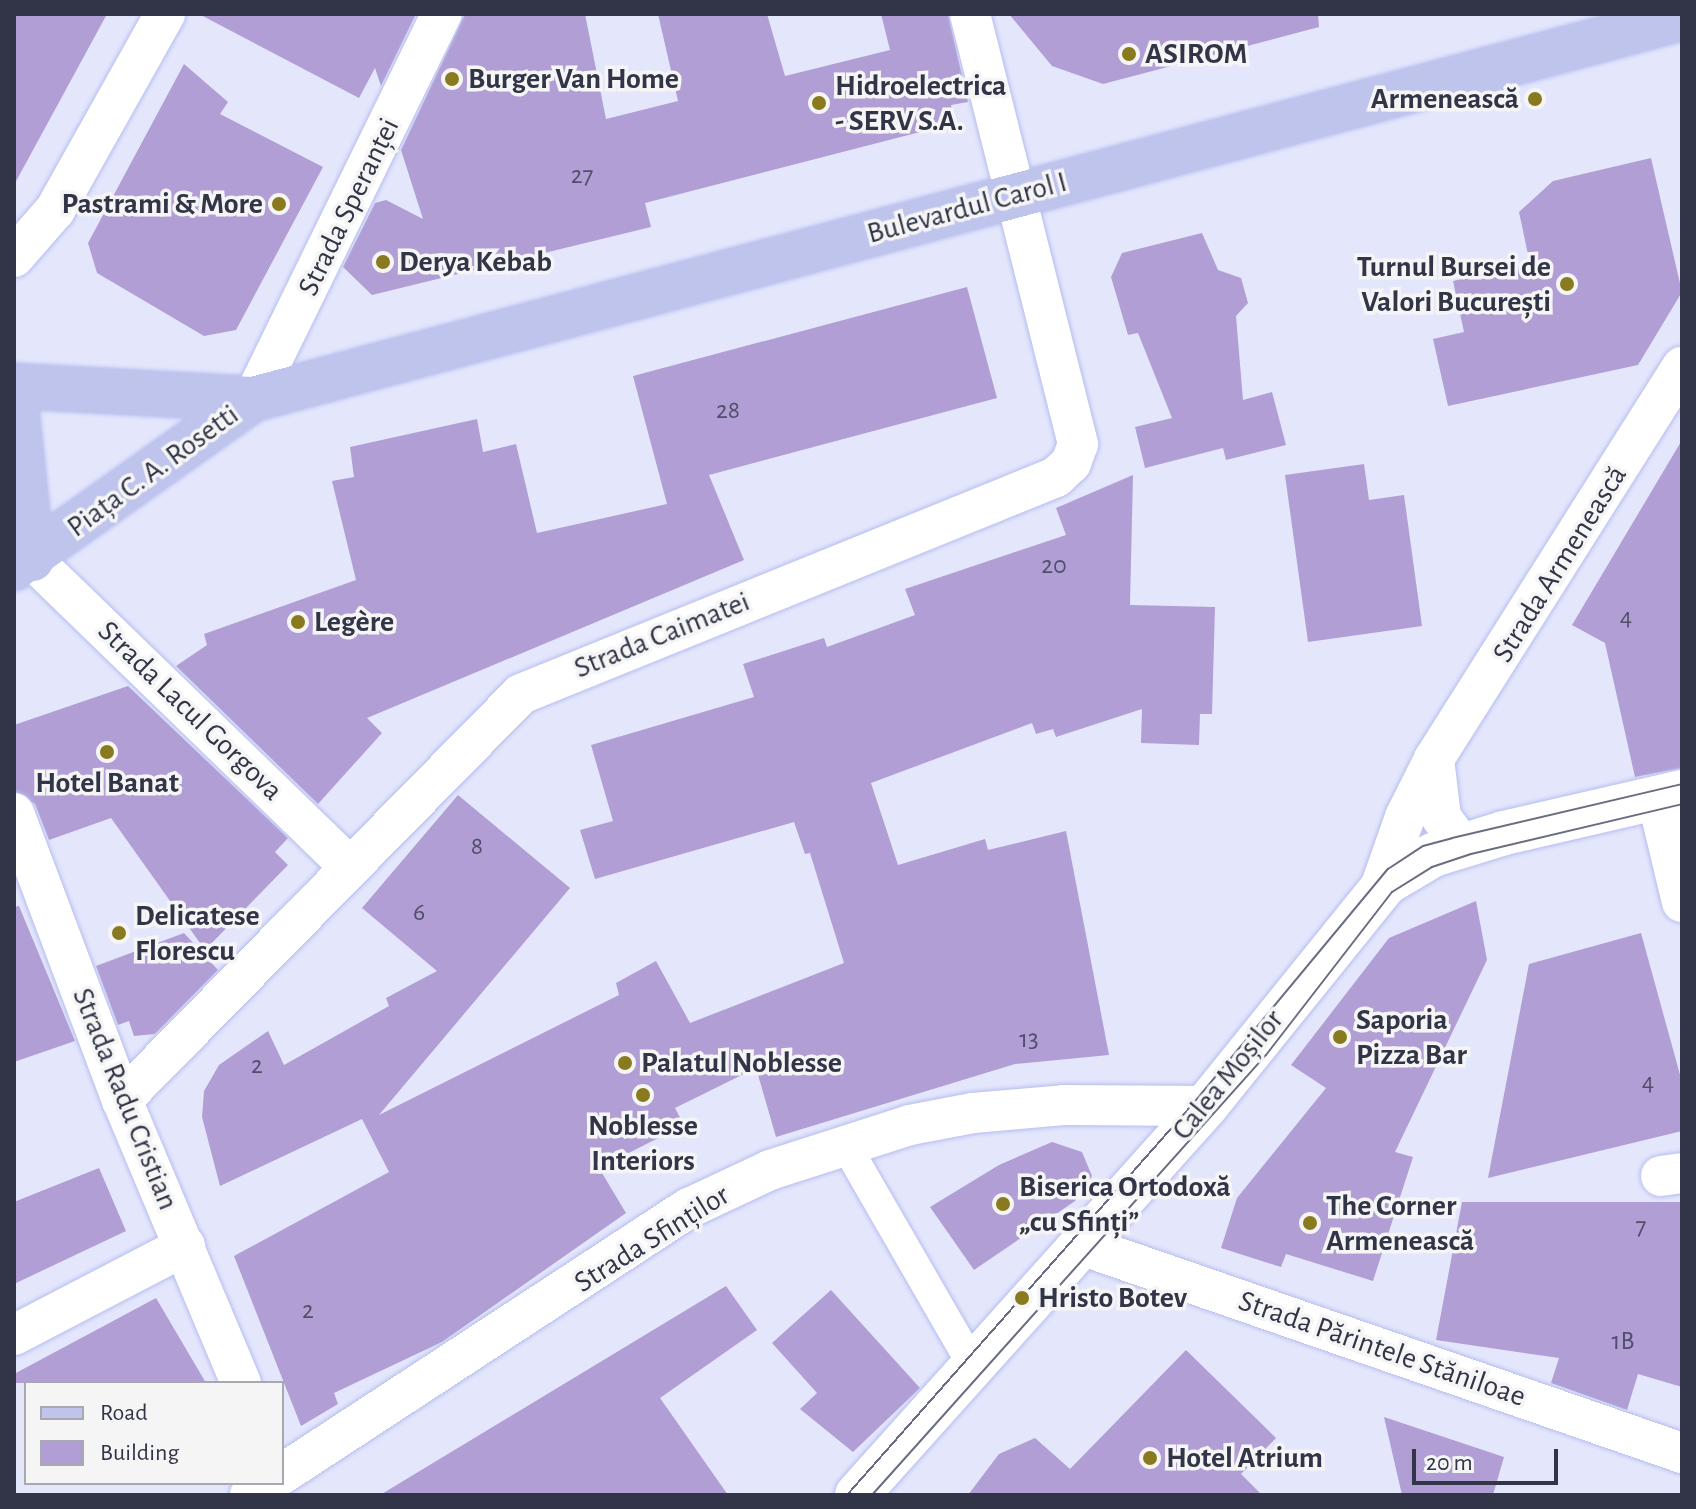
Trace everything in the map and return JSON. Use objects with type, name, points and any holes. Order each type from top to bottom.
[{"type":"main road","name":"Bulevardul Carol I","points":[[253,399],[1018,194],[1681,24]]},
{"type":"main road","name":"Piața C. A. Rosetti","points":[[14,386],[253,399]]},
{"type":"main road","points":[[14,386],[23,564]]},
{"type":"main road","name":"Piața C. A. Rosetti","points":[[23,564],[253,399]]},
{"type":"street","points":[[14,257],[55,210],[165,14]]},
{"type":"street","name":"Strada Speranței","points":[[253,399],[442,14]]},
{"type":"street","name":"Strada Caimatei","points":[[122,1100],[348,865],[521,694],[1056,477],[1071,463],[1078,444],[1018,194],[970,14]]},
{"type":"street","name":"Strada Armenească","points":[[1379,891],[1405,817],[1434,759],[1682,367]]},
{"type":"street","name":"Strada Lacul Gorgova","points":[[23,564],[348,865]]},
{"type":"street","points":[[1434,759],[1441,817],[1462,846]]},
{"type":"street","points":[[1670,795],[1682,902]]},
{"type":"street","name":"Calea Moșilor","points":[[857,1495],[1206,1106],[1379,891],[1419,862],[1462,846],[1670,795]]},
{"type":"street","name":"Strada Radu Cristian","points":[[14,813],[122,1100],[240,1381]]},
{"type":"street","name":"Strada Sfinților","points":[[284,1473],[689,1208],[770,1170],[845,1144],[973,1113],[1064,1105],[1206,1106]]},
{"type":"street","points":[[845,1144],[974,1367]]},
{"type":"street","name":"Strada Părintele Stăniloae","points":[[1081,1245],[1682,1453]]},
{"type":"street","points":[[14,1335],[185,1246]]},
{"type":"building","points":[[14,14],[107,14],[14,185]]},
{"type":"building","points":[[199,14],[416,14],[381,86],[375,68],[359,98]]},
{"type":"building","points":[[465,14],[585,14],[606,119],[678,101],[658,14],[767,14],[785,76],[890,50],[881,14],[948,14],[968,102],[951,105],[955,123],[645,203],[651,227],[372,295],[343,267],[375,203],[386,200],[423,219],[401,150]]},
{"type":"building","name":"ASIROM","points":[[1009,14],[1318,14],[1319,27],[1103,84],[1052,66]]},
{"type":"building","points":[[184,64],[228,102],[220,114],[323,167],[236,330],[204,336],[97,273],[88,243]]},
{"type":"building","name":"Turnul Bursei de Valori București","points":[[1651,158],[1682,292],[1638,365],[1448,406],[1433,339],[1464,332],[1453,281],[1530,264],[1519,212],[1553,181]]},
{"type":"building","points":[[1202,233],[1218,270],[1241,278],[1248,303],[1236,316],[1243,400],[1272,392],[1286,445],[1226,460],[1223,448],[1145,468],[1135,427],[1172,418],[1138,333],[1128,335],[1111,277],[1122,253]]},
{"type":"building","points":[[967,287],[997,398],[709,475],[744,560],[367,718],[382,733],[318,804],[176,666],[207,645],[204,634],[356,580],[332,481],[354,477],[350,447],[477,419],[483,452],[516,444],[537,533],[667,504],[633,376]]},
{"type":"building","points":[[1682,440],[1682,768],[1635,777],[1605,643],[1572,625]]},
{"type":"building","points":[[1364,464],[1369,500],[1404,495],[1422,626],[1308,642],[1285,475]]},
{"type":"building","points":[[1133,475],[1130,605],[1215,607],[1212,714],[1200,714],[1199,745],[1141,743],[1142,709],[1056,737],[1053,729],[1036,734],[1032,723],[871,783],[898,865],[985,839],[988,850],[1066,831],[1109,1055],[1015,1064],[776,1137],[756,1068],[675,1108],[684,1125],[599,1168],[626,1213],[442,1342],[334,1393],[338,1404],[301,1426],[234,1256],[389,1172],[362,1119],[220,1186],[202,1117],[204,1091],[219,1065],[268,1031],[284,1065],[389,1006],[386,998],[437,971],[362,908],[458,795],[570,888],[379,1115],[619,995],[616,983],[656,961],[690,1023],[844,963],[810,853],[805,854],[794,822],[595,879],[580,830],[613,821],[591,745],[754,697],[743,664],[824,638],[827,647],[915,615],[905,589],[1066,535],[1056,508]]},
{"type":"building","points":[[128,686],[288,838],[275,852],[288,865],[205,950],[111,818],[49,840],[35,804],[14,791],[14,725]]},
{"type":"building","points":[[1476,901],[1487,960],[1395,1152],[1413,1157],[1373,1281],[1286,1254],[1281,1267],[1221,1248],[1237,1198],[1326,1088],[1291,1065],[1389,938]]},
{"type":"building","points":[[19,906],[75,1041],[14,1062],[14,907]]},
{"type":"building","points":[[184,933],[218,970],[155,1034],[134,1036],[129,1021],[118,1025],[96,966]]},
{"type":"building","points":[[1641,933],[1682,1082],[1682,1131],[1488,1178],[1529,964]]},
{"type":"building","name":"Biserica Ortodoxă „cu Sfinți”","points":[[1052,1142],[1082,1152],[1092,1176],[1075,1201],[974,1270],[930,1207],[999,1165]]},
{"type":"building","points":[[99,1168],[126,1231],[14,1284],[14,1202]]},
{"type":"building","points":[[1462,1202],[1682,1202],[1682,1387],[1638,1374],[1627,1410],[1551,1383],[1559,1358],[1436,1340]]},
{"type":"building","points":[[726,1286],[757,1330],[660,1398],[728,1495],[380,1495]]},
{"type":"building","points":[[831,1290],[920,1388],[853,1452],[800,1409],[817,1393],[772,1343]]},
{"type":"building","points":[[156,1298],[205,1381],[14,1383],[14,1374]]},
{"type":"building","points":[[1186,1350],[1276,1438],[1241,1474],[1262,1495],[968,1495],[999,1454],[1035,1438],[1070,1469]]},
{"type":"building","points":[[1384,1417],[1504,1457],[1493,1495],[1402,1495]]},
{"type":"tram line","points":[[847,1495],[1191,1106],[1388,869],[1423,846],[1682,784]]},
{"type":"tram line","points":[[872,1495],[1266,1055],[1392,892],[1432,867],[1471,854],[1682,804]]},
{"type":"place","name":"ASIROM","points":[[1129,54]]},
{"type":"place","name":"Burger Van Home","points":[[452,79]]},
{"type":"place","name":"Armenească","points":[[1535,99]]},
{"type":"place","name":"Hidroelectrica - SERV S.A.","points":[[819,103]]},
{"type":"place","name":"Pastrami & More","points":[[279,204]]},
{"type":"place","name":"Derya Kebab","points":[[383,262]]},
{"type":"place","name":"Turnul Bursei de Valori București","points":[[1567,284]]},
{"type":"place","name":"Legère","points":[[298,622]]},
{"type":"place","name":"Hotel Banat","points":[[107,752]]},
{"type":"place","name":"Delicatese Florescu","points":[[119,933]]},
{"type":"place","name":"Saporia Pizza Bar","points":[[1340,1037]]},
{"type":"place","name":"Palatul Noblesse","points":[[625,1063]]},
{"type":"place","name":"Noblesse Interiors","points":[[643,1095]]},
{"type":"place","name":"Biserica Ortodoxă „cu Sfinți”","points":[[1003,1204]]},
{"type":"place","name":"The Corner Armenească","points":[[1310,1223]]},
{"type":"place","name":"Hristo Botev","points":[[1022,1298]]},
{"type":"place","name":"Hotel Atrium","points":[[1150,1458]]}]
